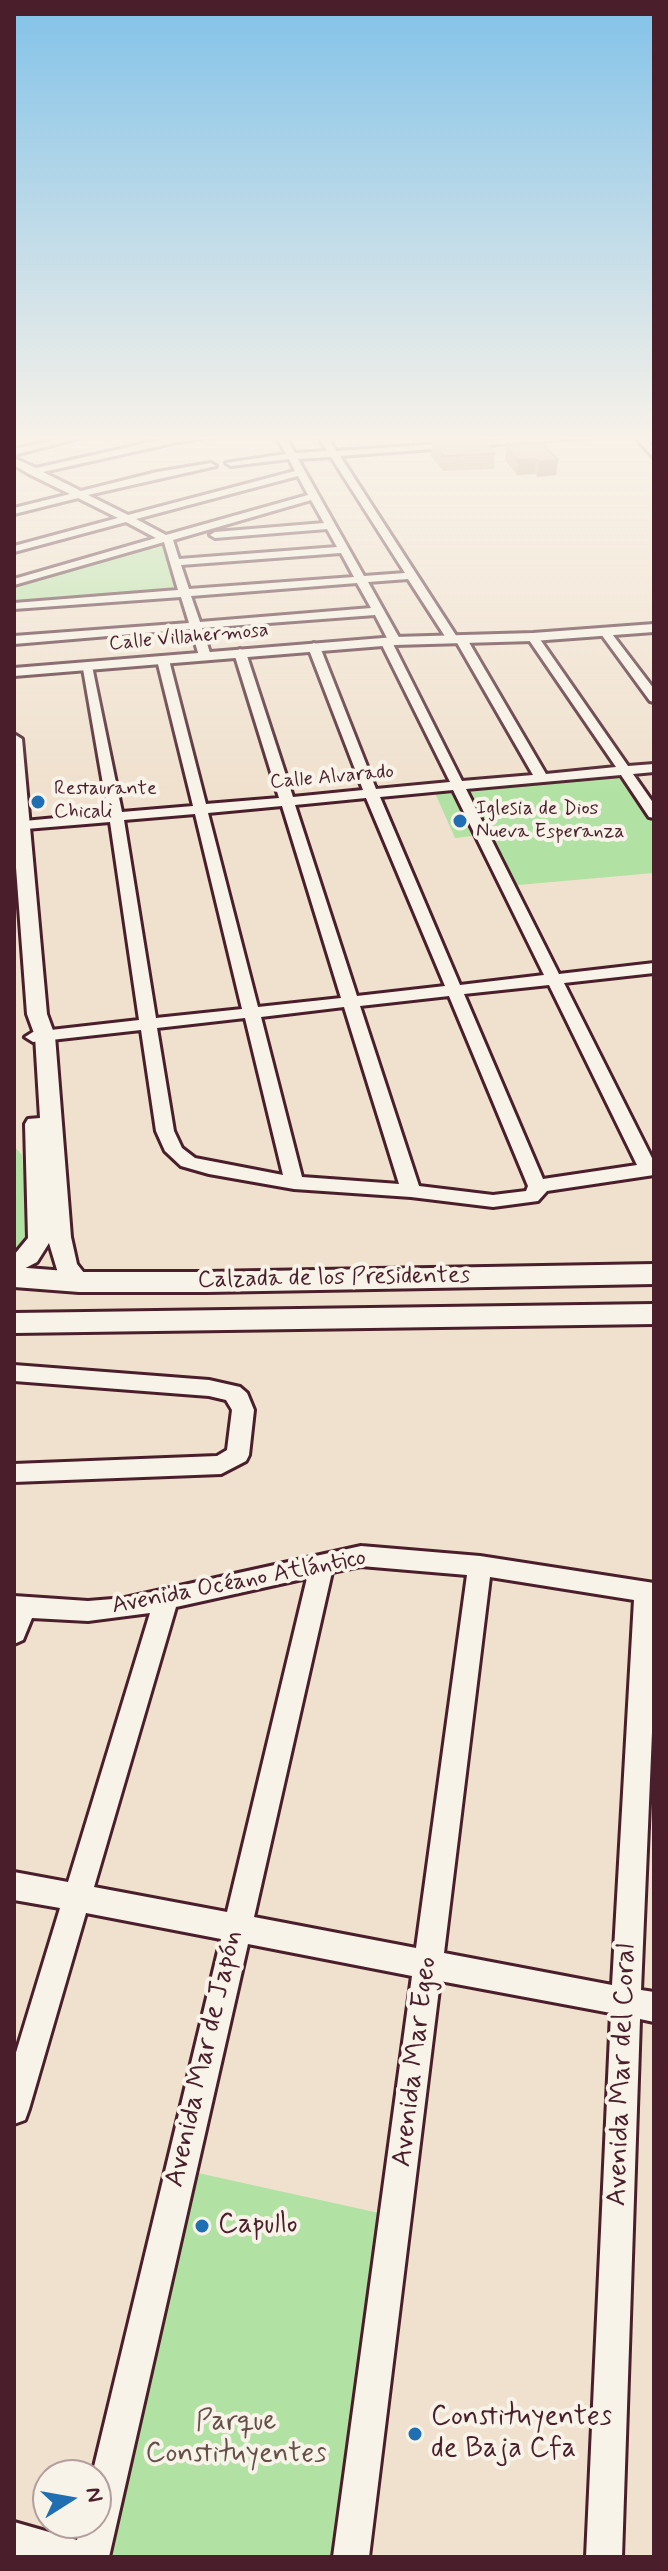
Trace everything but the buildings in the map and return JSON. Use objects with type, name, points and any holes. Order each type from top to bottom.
[{"type":"highway","name":"Calzada de los Presidentes","points":[[14,1277],[79,1282],[654,1274]]},
{"type":"highway","points":[[297,1320],[297,1296],[303,1280]]},
{"type":"highway","points":[[262,1320],[275,1301],[272,1281]]},
{"type":"highway","name":"Calzada de los Presidentes","points":[[14,1323],[654,1314]]},
{"type":"main road","name":"Calle Villahermosa","points":[[14,672],[391,641],[533,637],[654,628]]},
{"type":"main road","points":[[14,739],[18,826],[59,1237],[66,1267],[79,1282]]},
{"type":"main road","points":[[14,1266],[29,1256],[40,1238],[39,1037]]},
{"type":"street","points":[[14,582],[106,557]]},
{"type":"street","points":[[176,557],[205,656]]},
{"type":"street","points":[[177,562],[247,557]]},
{"type":"street","points":[[86,666],[116,816],[165,1131],[174,1151],[188,1162],[235,1174],[294,1183],[411,1191],[493,1201],[526,1199],[538,1189],[651,1170],[553,979],[378,611],[348,557]]},
{"type":"street","points":[[398,557],[456,639],[542,778]]},
{"type":"street","points":[[14,606],[410,576]]},
{"type":"street","points":[[14,640],[378,611]]},
{"type":"street","points":[[605,632],[654,698]]},
{"type":"street","points":[[533,637],[654,814]]},
{"type":"street","points":[[314,647],[372,795],[538,1189]]},
{"type":"street","points":[[240,653],[354,1002],[411,1191]]},
{"type":"street","points":[[163,660],[294,1183]]},
{"type":"street","name":"Calle Alvarado","points":[[18,826],[654,768]]},
{"type":"street","points":[[39,1037],[553,979],[653,971]]},
{"type":"street","points":[[14,1373],[209,1388],[232,1393],[239,1399],[243,1410],[238,1455],[221,1465],[14,1473]]},
{"type":"street","name":"Avenida Océano Atlántico","points":[[19,1607],[88,1611],[166,1600],[323,1562],[361,1556],[480,1566],[650,1593]]},
{"type":"street","name":"Avenida Mar de Japón","points":[[91,2557],[235,1928],[323,1562]]},
{"type":"street","name":"Avenida Mar Egeo","points":[[351,2557],[480,1566]]},
{"type":"street","name":"Avenida Mar del Coral","points":[[604,2557],[640,2005],[650,1593]]},
{"type":"street","points":[[14,2109],[166,1600]]},
{"type":"street","points":[[14,1633],[19,1607]]},
{"type":"street","points":[[14,1886],[640,2005]]},
{"type":"street","points":[[14,2540],[73,2557]]},
{"type":"green space","points":[[108,557],[170,557],[185,592],[14,606],[14,582]]},
{"type":"green space","points":[[623,771],[654,820],[654,873],[507,886],[456,787]]},
{"type":"green space","points":[[451,791],[473,836],[455,838],[435,793]]},
{"type":"green space","points":[[14,1146],[22,1155],[28,1246],[14,1261]]},
{"type":"green space","name":"Parque Constituyentes","points":[[180,2169],[388,2215],[337,2557],[91,2557],[95,2539],[112,2539],[112,2465]]},
{"type":"place","name":"Restaurante Chicali","points":[[38,802]]},
{"type":"place","name":"Iglesia de Dios Nueva Esperanza","points":[[460,821]]},
{"type":"place","name":"Capullo","points":[[202,2226]]},
{"type":"place","name":"Constituyentes de Baja Cfa","points":[[415,2434]]}]
